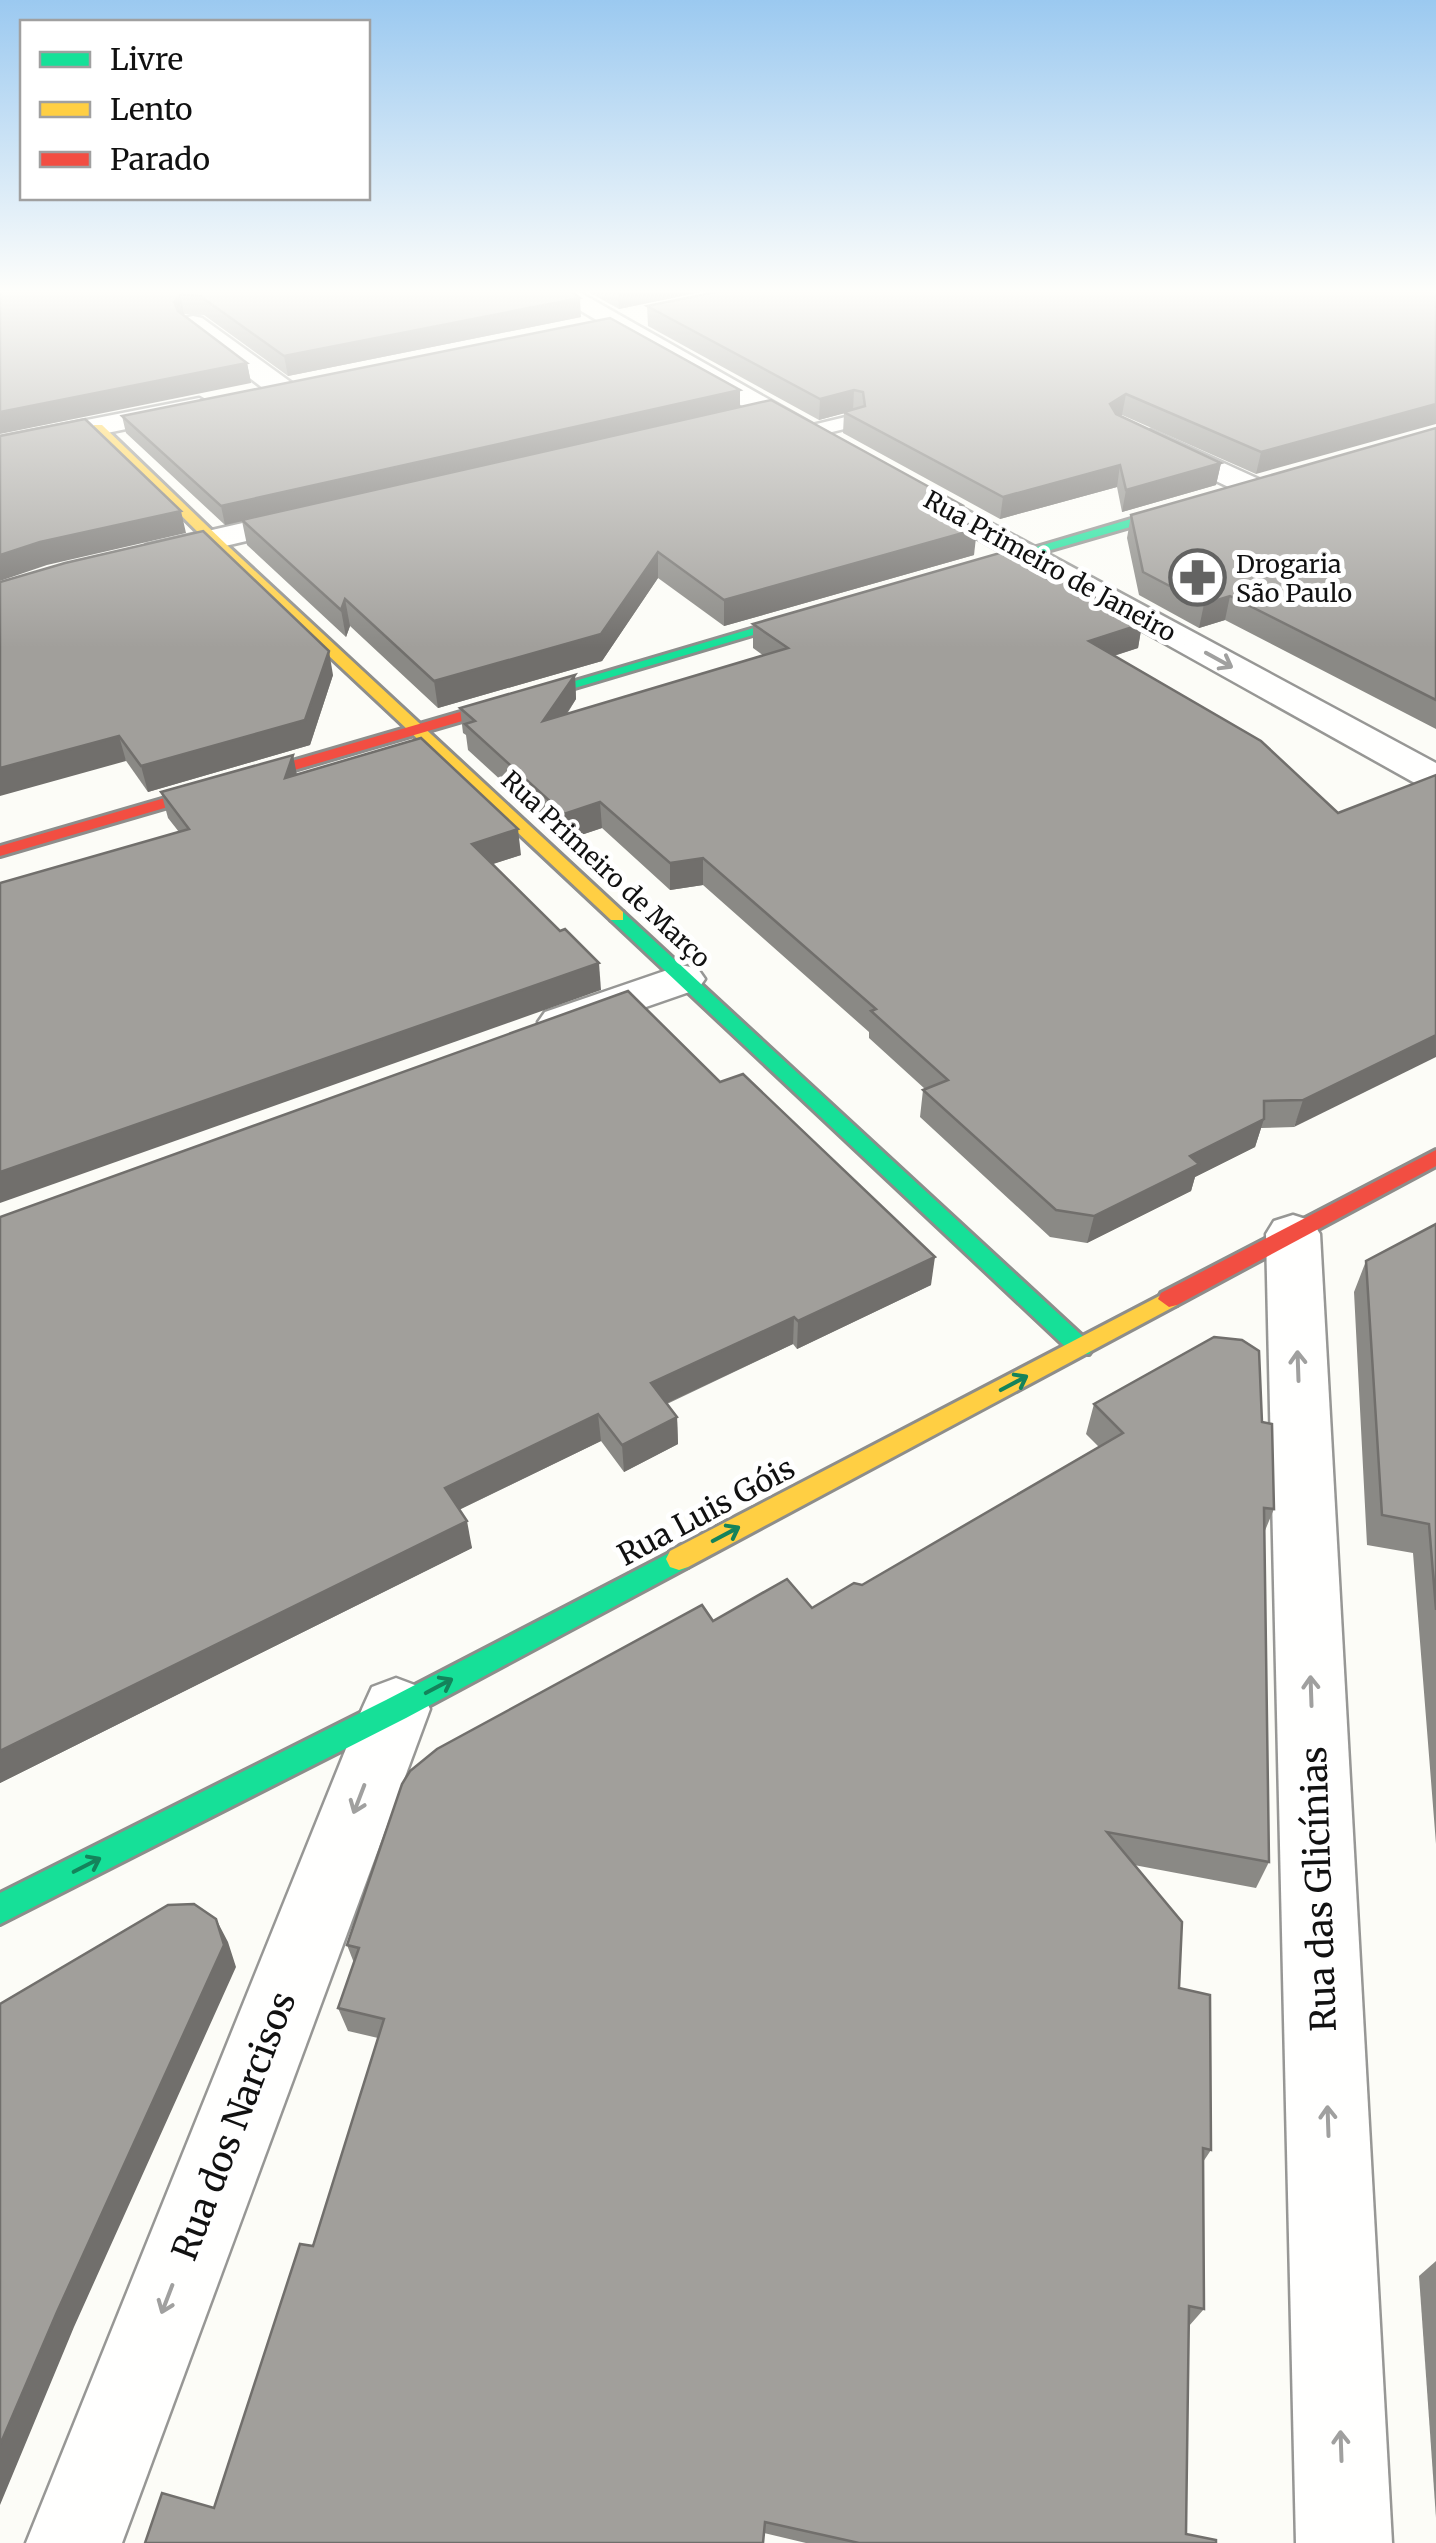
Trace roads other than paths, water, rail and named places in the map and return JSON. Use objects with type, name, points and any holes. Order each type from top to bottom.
[{"type":"street","points":[[0,446],[176,411]]},
{"type":"street","points":[[719,423],[770,412],[840,451]]},
{"type":"street","name":"Rua Primeiro de Março","points":[[98,426],[212,539],[1081,1348]]},
{"type":"street","points":[[1124,426],[1261,485]]},
{"type":"street","name":"Rua Primeiro de Janeiro","points":[[874,469],[1435,777]]},
{"type":"street","points":[[930,581],[1261,485]]},
{"type":"street","points":[[136,557],[337,510]]},
{"type":"street","points":[[0,850],[853,603]]},
{"type":"street","points":[[516,1039],[682,979]]},
{"type":"street","name":"Rua Luis Góis","points":[[0,1909],[396,1709],[1436,1157]]},
{"type":"street","name":"Rua das Glicínias","points":[[1293,1234],[1344,2543]]},
{"type":"street","name":"Rua dos Narcisos","points":[[74,2543],[396,1709]]},
{"type":"lane","points":[[807,432],[854,421]]},
{"type":"place","name":"Drogaria São Paulo","points":[[1197,578]]}]
